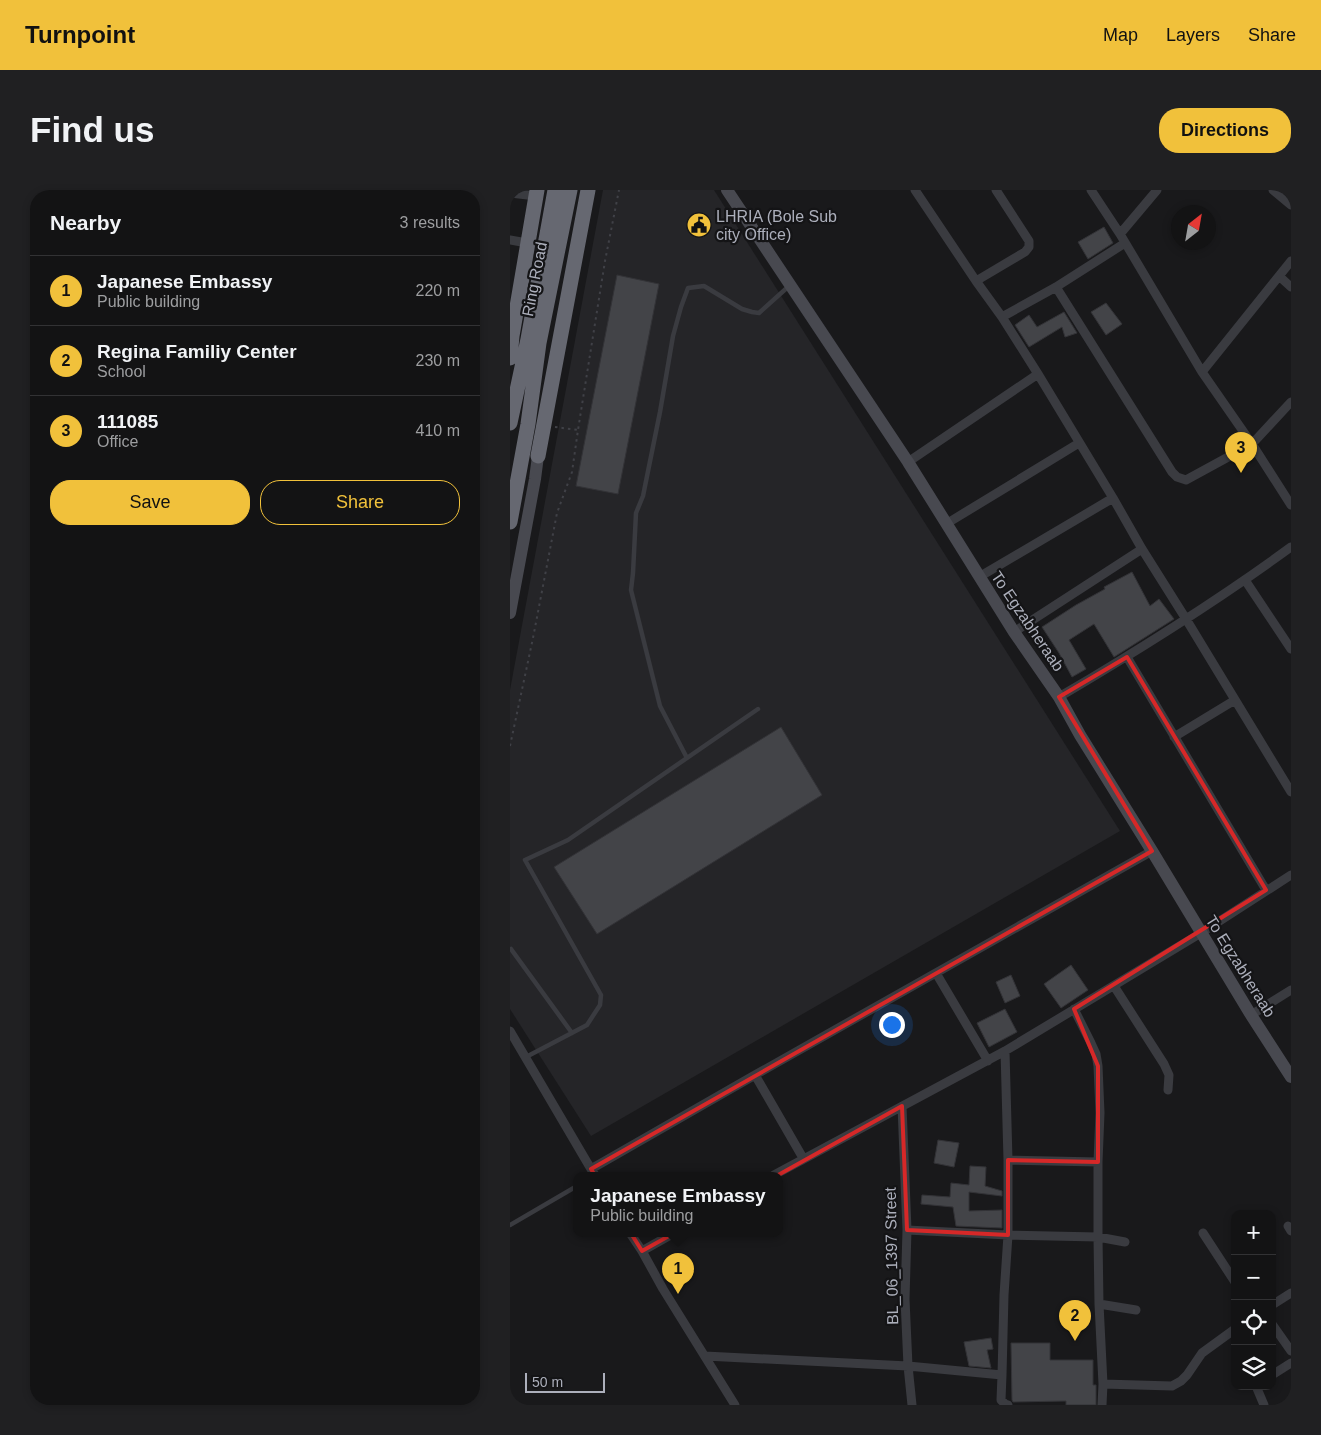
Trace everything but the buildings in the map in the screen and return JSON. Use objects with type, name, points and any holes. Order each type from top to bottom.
[{"type":"highway","name":"Ring Road","points":[[510,423],[528,339],[554,190]]},
{"type":"highway","name":"Ring Road","points":[[510,522],[528,424],[539,343],[570,190]]},
{"type":"highway","points":[[538,456],[588,190]]},
{"type":"highway","points":[[510,358],[511,340],[536,193]]},
{"type":"highway","points":[[538,356],[538,456]]},
{"type":"main road","name":"To Egzabheraab","points":[[727,190],[908,462],[1014,632],[1059,697],[1080,735],[1291,1077]]},
{"type":"main road","points":[[510,612],[538,456]]},
{"type":"street","points":[[915,190],[976,282],[1002,317],[1038,374],[1142,549],[1291,792]]},
{"type":"street","points":[[976,282],[1025,252],[1029,247],[1028,241],[996,190]]},
{"type":"street","points":[[1091,190],[1123,238],[1202,372],[1252,444],[1291,505]]},
{"type":"street","points":[[1002,317],[1056,286],[1123,238],[1157,190]]},
{"type":"street","points":[[1273,190],[1291,205]]},
{"type":"street","points":[[510,193],[536,193]]},
{"type":"street","points":[[510,240],[527,243]]},
{"type":"street","points":[[1202,372],[1291,261]]},
{"type":"street","points":[[1279,276],[1291,287]]},
{"type":"street","points":[[1056,286],[1172,472],[1177,477],[1186,480],[1252,444],[1291,402]]},
{"type":"street","points":[[908,462],[1038,374]]},
{"type":"street","points":[[946,524],[1080,443]]},
{"type":"street","points":[[979,577],[1113,498]]},
{"type":"street","points":[[1059,697],[1127,657],[1186,619],[1246,580],[1291,547]]},
{"type":"street","points":[[1014,632],[1142,549]]},
{"type":"street","points":[[1246,580],[1291,649]]},
{"type":"street","points":[[1127,657],[1266,890]]},
{"type":"street","points":[[1174,737],[1235,700]]},
{"type":"street","points":[[510,1031],[593,1172],[755,1075],[1152,851]]},
{"type":"street","points":[[779,1172],[988,1061],[1201,933],[1291,875]]},
{"type":"street","points":[[936,974],[988,1061]]},
{"type":"street","points":[[1114,986],[1164,1064],[1169,1075],[1168,1090]]},
{"type":"street","points":[[1251,1015],[1291,990]]},
{"type":"street","points":[[1074,1009],[1091,1042],[1098,1066],[1100,1113],[1098,1238],[1103,1384],[1102,1405]]},
{"type":"street","points":[[1004,1051],[1008,1160],[1008,1235],[1001,1400],[1008,1405]]},
{"type":"street","points":[[755,1075],[804,1158]]},
{"type":"street","name":"BL_06_1397 Street","points":[[902,1106],[907,1230],[904,1299],[912,1405]]},
{"type":"street","points":[[1008,1160],[1098,1162]]},
{"type":"street","points":[[907,1230],[1098,1238],[1125,1242]]},
{"type":"street","points":[[1203,1233],[1231,1276]]},
{"type":"street","points":[[633,1237],[735,1405]]},
{"type":"street","points":[[642,1251],[667,1237]]},
{"type":"street","points":[[1276,1302],[1291,1293]]},
{"type":"street","points":[[1099,1304],[1136,1310]]},
{"type":"street","points":[[1276,1330],[1291,1351]]},
{"type":"street","points":[[1103,1384],[1172,1386],[1187,1375],[1202,1353],[1231,1332]]},
{"type":"street","points":[[705,1356],[908,1366],[1002,1375]]},
{"type":"street","points":[[1276,1372],[1291,1363]]},
{"type":"street","points":[[1258,1390],[1264,1405]]},
{"type":"lane","points":[[687,758],[660,706],[631,590],[636,513],[643,496],[673,336],[688,288],[704,286],[742,309],[759,313],[790,285]]},
{"type":"lane","points":[[526,1057],[587,1025],[600,1005],[601,995],[525,860],[568,840],[758,710]]},
{"type":"lane","points":[[511,949],[572,1033]]},
{"type":"lane","points":[[510,1225],[573,1188]]},
{"type":"path","points":[[510,746],[557,513],[572,472],[618,190]]},
{"type":"path","points":[[543,426],[578,430]]},
{"type":"highlighted area","points":[[1127,657],[1266,890],[1074,1009],[1098,1066],[1098,1162],[1008,1160],[1008,1235],[907,1230],[902,1106],[642,1251],[591,1169],[1152,851],[1059,697]]},
{"type":"shaded area","points":[[603,190],[714,190],[1120,831],[591,1136],[510,1009],[510,690]]},
{"type":"place","name":"LHRIA (Bole Sub city Office)","points":[[699,225]]},
{"type":"place","name":"111085","points":[[1241,473]]},
{"type":"place","name":"Japanese Embassy","points":[[678,1294]]},
{"type":"place","name":"Regina Familiy Center","points":[[1075,1341]]}]
